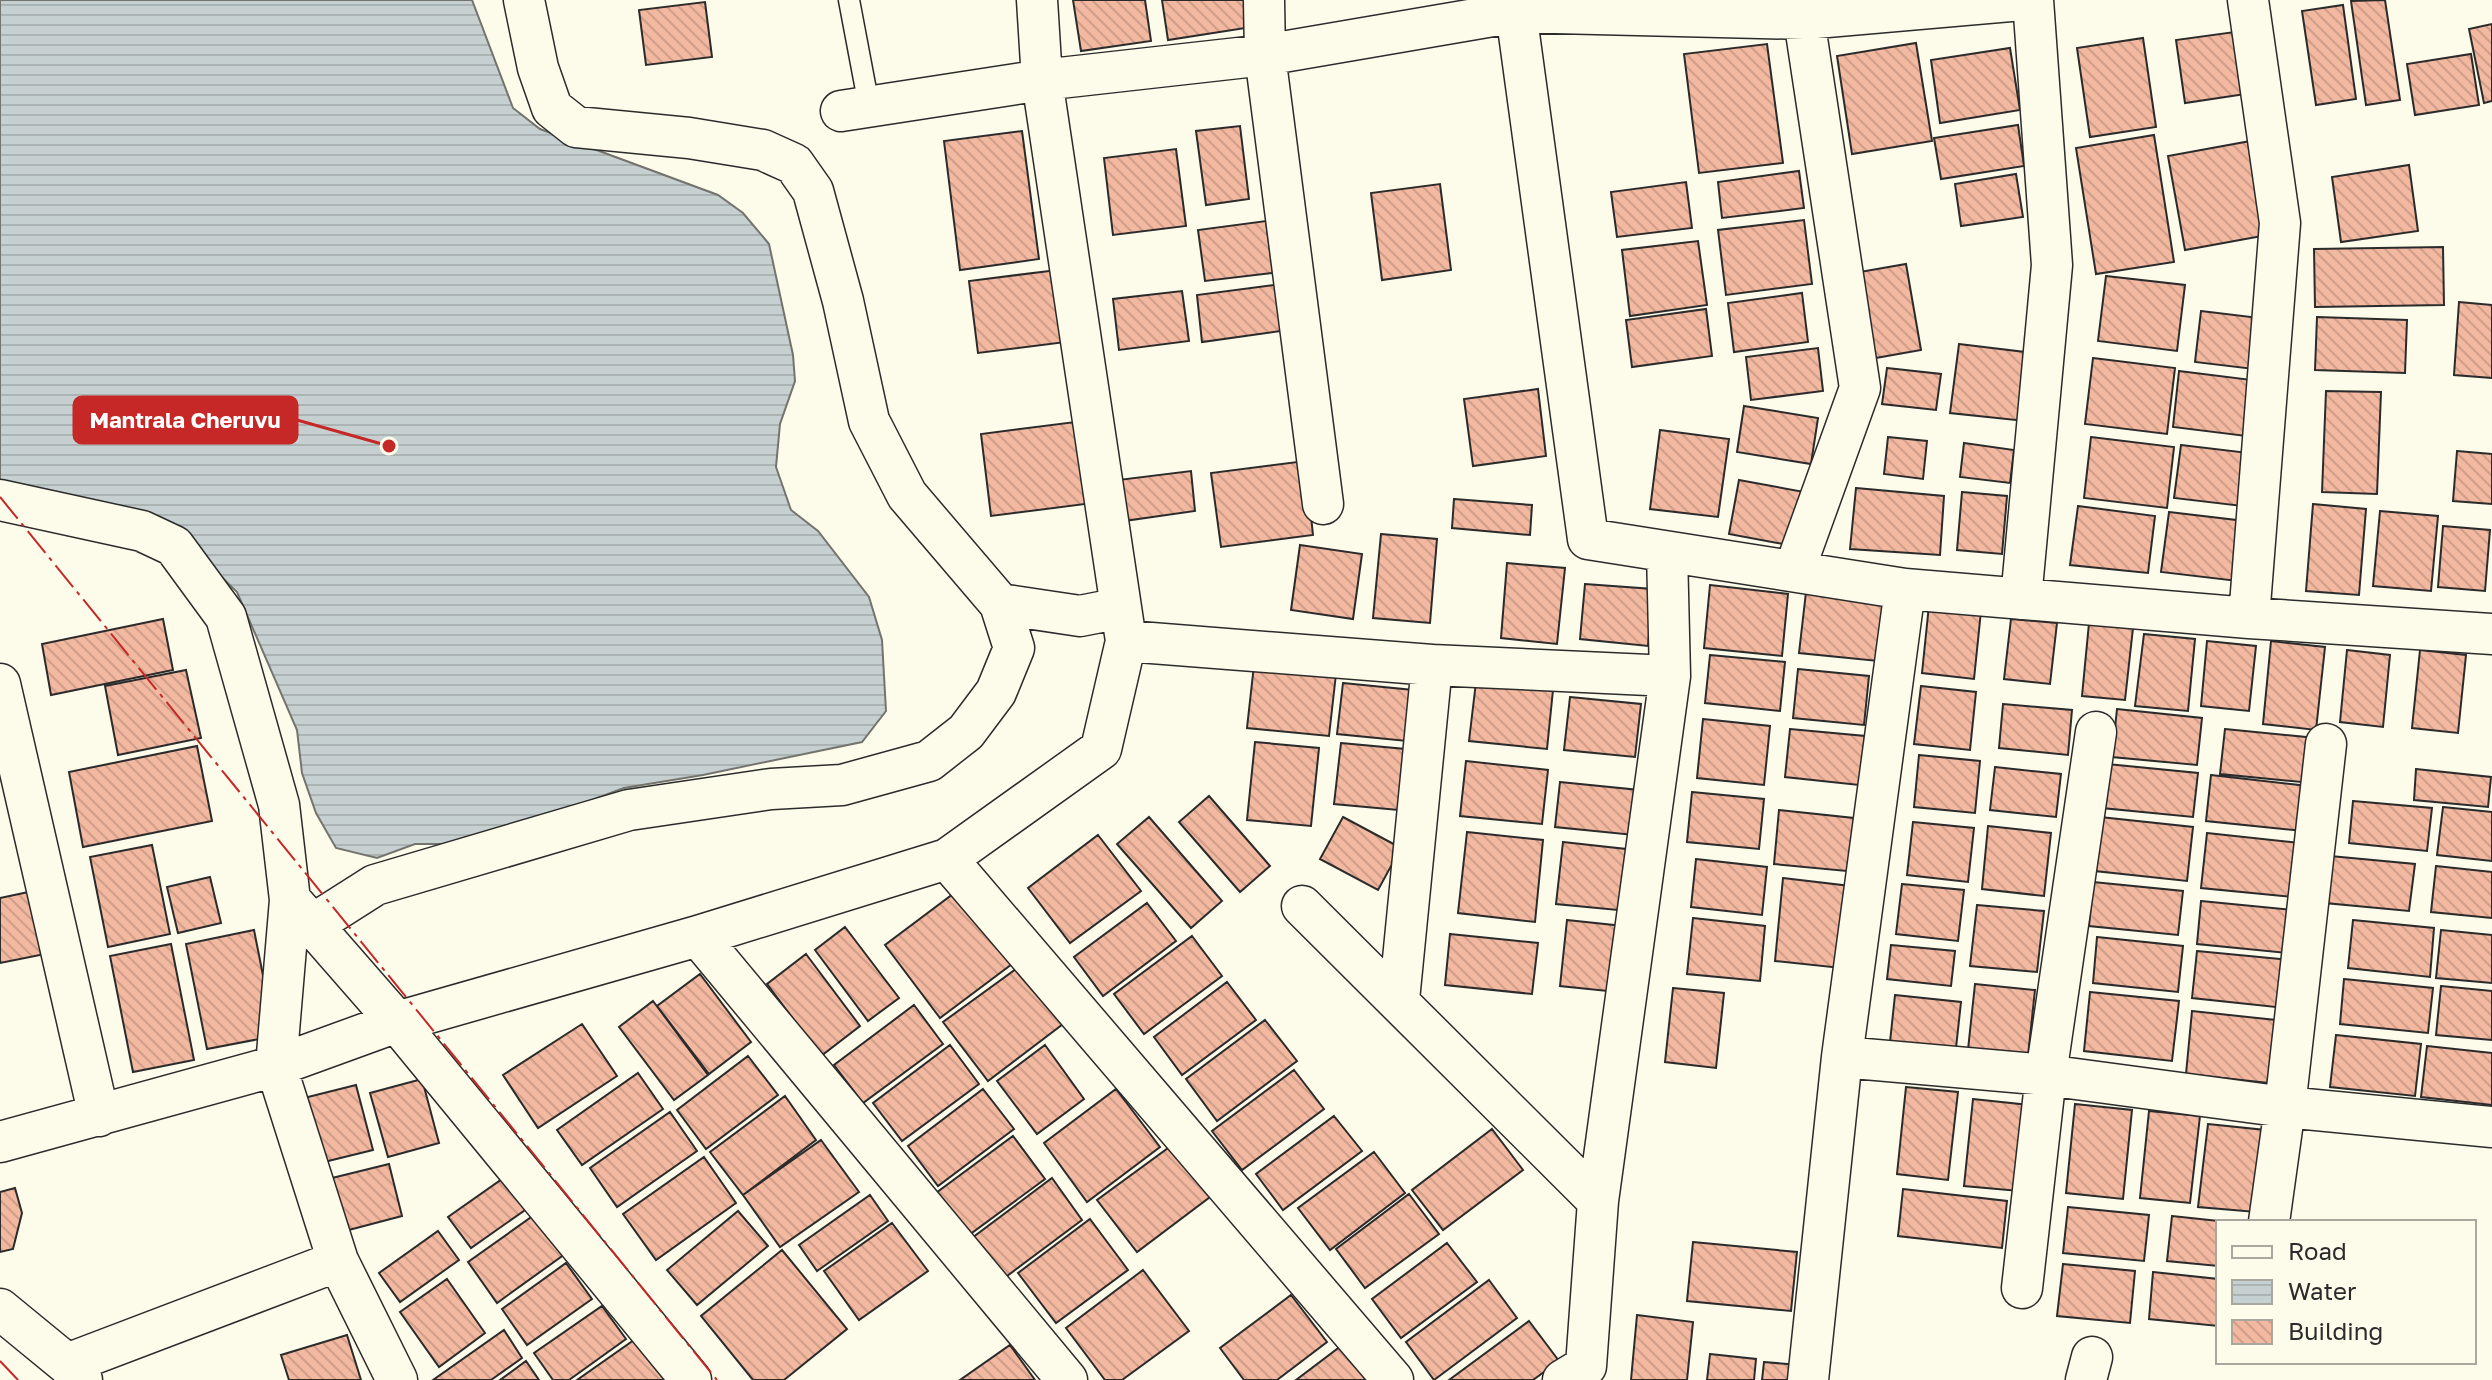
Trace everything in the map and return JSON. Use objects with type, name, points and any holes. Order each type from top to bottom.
[{"type":"street","points":[[301,912],[375,885],[629,810],[771,789],[842,785],[929,761],[966,732],[996,692],[1014,648],[1000,604],[907,495],[869,421],[843,301],[813,191],[794,164],[763,150],[689,138],[576,127],[552,108],[538,68],[524,0]]},
{"type":"street","points":[[0,1142],[276,1066],[397,1022],[698,936],[947,859],[1101,749],[1124,624],[1042,80],[1037,0]]},
{"type":"street","points":[[1264,0],[1265,55],[1323,504]]},
{"type":"street","points":[[855,108],[1042,80],[1265,55],[1516,6],[1782,12],[2022,0]]},
{"type":"street","points":[[2021,599],[2052,265],[2033,0]]},
{"type":"street","points":[[2248,0],[2280,223],[2249,618]]},
{"type":"street","points":[[1516,6],[1588,539],[1905,589],[2249,618],[2492,634]]},
{"type":"street","points":[[1782,12],[1860,388],[1794,571]]},
{"type":"street","points":[[0,500],[142,531],[174,546],[226,617],[279,805],[301,912],[276,1066],[338,1261],[397,1380]]},
{"type":"street","points":[[1586,1375],[1598,1201],[1670,676],[1667,552]]},
{"type":"street","points":[[1808,1380],[1842,1057],[1905,589]]},
{"type":"street","points":[[1000,604],[1124,624],[1432,665],[1670,676]]},
{"type":"street","points":[[1399,1000],[1432,665]]},
{"type":"street","points":[[0,684],[99,1116]]},
{"type":"street","points":[[2022,1288],[2046,1075],[2096,732]]},
{"type":"street","points":[[2269,1220],[2326,744]]},
{"type":"street","points":[[947,859],[1393,1380]]},
{"type":"street","points":[[1302,906],[1598,1201]]},
{"type":"street","points":[[301,912],[397,1022],[691,1380]]},
{"type":"street","points":[[698,936],[1067,1380]]},
{"type":"street","points":[[1842,1057],[2046,1075],[2285,1107],[2492,1127]]},
{"type":"street","points":[[0,1309],[75,1372],[338,1261]]},
{"type":"lane","points":[[849,0],[855,108]]},
{"type":"water","points":[[0,0],[472,0],[513,108],[540,129],[718,195],[743,213],[769,244],[793,355],[795,381],[780,424],[776,467],[791,510],[818,531],[869,597],[882,640],[886,711],[862,742],[624,788],[462,844],[415,844],[377,858],[336,848],[316,813],[302,773],[297,730],[237,592],[165,522],[0,492]]},
{"type":"building","points":[[1073,0],[1145,0],[1151,41],[1081,51]]},
{"type":"building","points":[[1162,0],[1248,0],[1252,27],[1168,40]]},
{"type":"building","points":[[2385,0],[2400,100],[2366,105],[2351,1]]},
{"type":"building","points":[[705,2],[712,57],[646,65],[639,10]]},
{"type":"building","points":[[2343,5],[2356,99],[2316,105],[2302,11]]},
{"type":"building","points":[[2492,24],[2492,101],[2484,103],[2469,29]]},
{"type":"building","points":[[2249,30],[2259,92],[2185,103],[2176,40]]},
{"type":"building","points":[[2143,38],[2156,127],[2090,137],[2077,48]]},
{"type":"building","points":[[1916,43],[1932,141],[1852,154],[1837,56]]},
{"type":"building","points":[[1767,44],[1783,163],[1699,173],[1684,54]]},
{"type":"building","points":[[2010,48],[2020,110],[1940,123],[1931,60]]},
{"type":"building","points":[[2471,54],[2479,105],[2415,115],[2407,64]]},
{"type":"building","points":[[2018,125],[2024,166],[1941,179],[1934,138]]},
{"type":"building","points":[[1240,126],[1249,199],[1206,205],[1196,131]]},
{"type":"building","points":[[1022,131],[1039,259],[960,270],[944,141]]},
{"type":"building","points":[[2154,135],[2174,262],[2096,274],[2076,148]]},
{"type":"building","points":[[2256,140],[2273,234],[2185,250],[2168,156]]},
{"type":"building","points":[[1176,149],[1186,226],[1113,235],[1104,158]]},
{"type":"building","points":[[2409,165],[2418,231],[2341,242],[2332,177]]},
{"type":"building","points":[[1799,171],[1804,208],[1722,218],[1718,182]]},
{"type":"building","points":[[2016,174],[2023,217],[1961,226],[1955,184]]},
{"type":"building","points":[[1686,182],[1692,228],[1617,237],[1611,192]]},
{"type":"building","points":[[1440,184],[1451,270],[1382,280],[1371,193]]},
{"type":"building","points":[[1804,220],[1812,284],[1726,295],[1718,230]]},
{"type":"building","points":[[1266,221],[1273,273],[1205,281],[1198,230]]},
{"type":"building","points":[[1698,241],[1707,305],[1630,316],[1622,250]]},
{"type":"building","points":[[2443,247],[2444,305],[2315,307],[2314,249]]},
{"type":"building","points":[[1906,264],[1921,350],[1870,359],[1854,273]]},
{"type":"building","points":[[1065,269],[1074,341],[978,353],[969,281]]},
{"type":"building","points":[[2106,276],[2185,285],[2177,351],[2098,341]]},
{"type":"building","points":[[1282,284],[1288,330],[1202,342],[1197,295]]},
{"type":"building","points":[[1182,291],[1189,341],[1119,350],[1113,299]]},
{"type":"building","points":[[1802,293],[1808,342],[1734,352],[1728,303]]},
{"type":"building","points":[[2459,302],[2492,305],[2492,378],[2454,375]]},
{"type":"building","points":[[1706,309],[1712,356],[1632,367],[1626,320]]},
{"type":"building","points":[[2201,311],[2268,319],[2262,370],[2195,362]]},
{"type":"building","points":[[2317,317],[2407,320],[2405,373],[2315,370]]},
{"type":"building","points":[[1959,344],[2033,353],[2025,421],[1950,413]]},
{"type":"building","points":[[1818,348],[1823,391],[1751,400],[1746,357]]},
{"type":"building","points":[[2093,358],[2175,368],[2167,434],[2085,424]]},
{"type":"building","points":[[1887,368],[1941,374],[1936,410],[1882,404]]},
{"type":"building","points":[[2179,371],[2260,381],[2254,437],[2173,427]]},
{"type":"building","points":[[1538,389],[1546,456],[1473,466],[1464,399]]},
{"type":"building","points":[[2326,391],[2381,392],[2377,494],[2322,492]]},
{"type":"building","points":[[1744,406],[1818,418],[1811,464],[1737,452]]},
{"type":"building","points":[[1083,421],[1093,503],[991,516],[981,434]]},
{"type":"building","points":[[1660,430],[1729,439],[1718,517],[1650,509]]},
{"type":"building","points":[[1888,437],[1927,441],[1923,479],[1884,474]]},
{"type":"building","points":[[2091,437],[2174,447],[2167,508],[2084,498]]},
{"type":"building","points":[[1964,443],[2014,450],[2010,483],[1960,477]]},
{"type":"building","points":[[2181,445],[2249,453],[2242,506],[2174,498]]},
{"type":"building","points":[[2457,451],[2492,454],[2492,504],[2453,501]]},
{"type":"building","points":[[1305,461],[1313,535],[1221,547],[1211,473]]},
{"type":"building","points":[[1191,471],[1195,511],[1124,521],[1118,480]]},
{"type":"building","points":[[1739,480],[1804,492],[1794,546],[1729,534]]},
{"type":"building","points":[[1856,488],[1944,496],[1940,555],[1850,549]]},
{"type":"building","points":[[1962,492],[2007,496],[2002,554],[1957,550]]},
{"type":"building","points":[[1454,499],[1532,505],[1530,535],[1452,528]]},
{"type":"building","points":[[2313,504],[2366,509],[2359,595],[2306,591]]},
{"type":"building","points":[[2078,506],[2155,516],[2148,573],[2070,565]]},
{"type":"building","points":[[2380,511],[2438,516],[2431,591],[2373,586]]},
{"type":"building","points":[[2169,512],[2253,522],[2246,582],[2161,572]]},
{"type":"building","points":[[2443,526],[2490,530],[2485,591],[2438,587]]},
{"type":"building","points":[[1381,534],[1437,539],[1430,623],[1373,618]]},
{"type":"building","points":[[1300,545],[1362,554],[1353,619],[1291,610]]},
{"type":"building","points":[[1507,563],[1565,568],[1557,644],[1501,638]]},
{"type":"building","points":[[1585,584],[1653,589],[1648,646],[1580,639]]},
{"type":"building","points":[[1710,585],[1788,594],[1782,656],[1704,648]]},
{"type":"building","points":[[1806,592],[1884,600],[1878,661],[1799,653]]},
{"type":"building","points":[[1929,605],[1981,611],[1974,679],[1922,673]]},
{"type":"building","points":[[163,619],[173,670],[51,695],[42,644]]},
{"type":"building","points":[[2011,619],[2057,623],[2050,684],[2004,679]]},
{"type":"building","points":[[2089,623],[2133,628],[2125,700],[2082,696]]},
{"type":"building","points":[[2144,634],[2195,639],[2188,711],[2135,706]]},
{"type":"building","points":[[2207,641],[2256,646],[2249,711],[2201,706]]},
{"type":"building","points":[[2271,641],[2325,647],[2316,730],[2263,724]]},
{"type":"building","points":[[2347,650],[2390,655],[2383,727],[2340,722]]},
{"type":"building","points":[[2420,650],[2466,655],[2458,733],[2412,728]]},
{"type":"building","points":[[1710,655],[1785,662],[1780,711],[1705,703]]},
{"type":"building","points":[[1254,665],[1336,674],[1329,736],[1247,728]]},
{"type":"building","points":[[1798,669],[1869,676],[1864,725],[1793,718]]},
{"type":"building","points":[[186,670],[201,738],[118,755],[105,686]]},
{"type":"building","points":[[1476,682],[1553,690],[1547,749],[1469,741]]},
{"type":"building","points":[[1343,683],[1423,691],[1417,742],[1337,734]]},
{"type":"building","points":[[1921,686],[1976,692],[1970,750],[1914,744]]},
{"type":"building","points":[[1570,697],[1641,704],[1635,757],[1564,750]]},
{"type":"building","points":[[2003,704],[2072,710],[2068,755],[1999,748]]},
{"type":"building","points":[[2117,709],[2202,718],[2197,765],[2112,757]]},
{"type":"building","points":[[1703,719],[1770,726],[1764,785],[1697,778]]},
{"type":"building","points":[[1790,729],[1865,736],[1859,785],[1785,777]]},
{"type":"building","points":[[2225,729],[2316,738],[2312,783],[2220,774]]},
{"type":"building","points":[[1255,742],[1319,748],[1311,826],[1247,820]]},
{"type":"building","points":[[1341,743],[1416,750],[1409,811],[1334,804]]},
{"type":"building","points":[[197,746],[212,821],[83,847],[69,772]]},
{"type":"building","points":[[1919,755],[1980,761],[1975,813],[1914,807]]},
{"type":"building","points":[[1466,761],[1548,770],[1542,824],[1460,816]]},
{"type":"building","points":[[2107,764],[2198,773],[2193,817],[2102,808]]},
{"type":"building","points":[[1995,767],[2061,774],[2056,817],[1990,810]]},
{"type":"building","points":[[2416,769],[2491,777],[2488,807],[2414,800]]},
{"type":"building","points":[[2211,775],[2308,786],[2303,831],[2206,821]]},
{"type":"building","points":[[1560,782],[1639,790],[1634,835],[1555,827]]},
{"type":"building","points":[[1692,792],[1764,799],[1759,849],[1687,842]]},
{"type":"building","points":[[1209,796],[1270,866],[1240,892],[1179,822]]},
{"type":"building","points":[[2353,801],[2432,808],[2427,851],[2349,843]]},
{"type":"building","points":[[2443,807],[2492,812],[2492,861],[2437,855]]},
{"type":"building","points":[[1779,810],[1863,819],[1857,872],[1774,864]]},
{"type":"building","points":[[1149,817],[1222,901],[1191,928],[1117,844]]},
{"type":"building","points":[[1343,817],[1401,848],[1378,890],[1320,859]]},
{"type":"building","points":[[2100,817],[2193,827],[2187,881],[2095,871]]},
{"type":"building","points":[[1913,822],[1974,828],[1968,882],[1907,875]]},
{"type":"building","points":[[1988,826],[2051,833],[2044,896],[1982,889]]},
{"type":"building","points":[[1467,832],[1543,840],[1535,922],[1458,913]]},
{"type":"building","points":[[2207,833],[2299,843],[2293,897],[2201,888]]},
{"type":"building","points":[[1098,835],[1141,891],[1070,943],[1028,888]]},
{"type":"building","points":[[1563,842],[1635,850],[1628,911],[1556,904]]},
{"type":"building","points":[[152,845],[170,934],[108,947],[90,857]]},
{"type":"building","points":[[2330,856],[2415,864],[2409,911],[2325,903]]},
{"type":"building","points":[[1696,859],[1767,867],[1762,915],[1691,907]]},
{"type":"building","points":[[2436,866],[2492,872],[2492,918],[2431,912]]},
{"type":"building","points":[[210,877],[221,923],[178,933],[167,887]]},
{"type":"building","points":[[1783,878],[1850,886],[1841,968],[1775,961]]},
{"type":"building","points":[[2093,882],[2183,891],[2178,935],[2089,926]]},
{"type":"building","points":[[1902,884],[1964,890],[1958,941],[1896,934]]},
{"type":"building","points":[[961,888],[1016,961],[940,1018],[885,945]]},
{"type":"building","points":[[38,890],[50,953],[0,963],[0,898]]},
{"type":"building","points":[[2201,901],[2292,910],[2287,953],[2197,944]]},
{"type":"building","points":[[1147,903],[1176,941],[1103,996],[1074,957]]},
{"type":"building","points":[[1977,905],[2044,911],[2037,972],[1970,966]]},
{"type":"building","points":[[1693,918],[1765,926],[1760,981],[1687,974]]},
{"type":"building","points":[[1567,920],[1623,926],[1617,992],[1560,986]]},
{"type":"building","points":[[2353,920],[2434,928],[2430,977],[2348,968]]},
{"type":"building","points":[[845,927],[899,998],[868,1021],[815,950]]},
{"type":"building","points":[[254,930],[275,1036],[207,1049],[186,944]]},
{"type":"building","points":[[2441,930],[2492,935],[2492,983],[2436,978]]},
{"type":"building","points":[[1450,934],[1538,943],[1532,994],[1445,985]]},
{"type":"building","points":[[1192,936],[1222,976],[1144,1034],[1114,994]]},
{"type":"building","points":[[2097,937],[2183,946],[2178,992],[2093,983]]},
{"type":"building","points":[[171,944],[194,1060],[133,1072],[110,956]]},
{"type":"building","points":[[1891,945],[1955,951],[1951,986],[1887,979]]},
{"type":"building","points":[[2197,951],[2290,960],[2285,1008],[2192,998]]},
{"type":"building","points":[[806,954],[860,1026],[821,1056],[767,984]]},
{"type":"building","points":[[1020,966],[1063,1024],[988,1081],[943,1022]]},
{"type":"building","points":[[700,974],[751,1042],[709,1074],[657,1006]]},
{"type":"building","points":[[2344,979],[2433,988],[2428,1033],[2340,1024]]},
{"type":"building","points":[[1227,982],[1256,1020],[1182,1075],[1154,1037]]},
{"type":"building","points":[[1975,984],[2035,990],[2027,1065],[1967,1059]]},
{"type":"building","points":[[2441,986],[2492,991],[2492,1040],[2436,1035]]},
{"type":"building","points":[[1673,988],[1724,993],[1716,1068],[1665,1062]]},
{"type":"building","points":[[2090,992],[2179,1001],[2172,1061],[2084,1051]]},
{"type":"building","points":[[1895,995],[1961,1002],[1956,1048],[1890,1042]]},
{"type":"building","points":[[653,1001],[708,1075],[674,1100],[619,1027]]},
{"type":"building","points":[[914,1005],[943,1044],[863,1103],[834,1065]]},
{"type":"building","points":[[2192,1011],[2285,1021],[2278,1084],[2186,1074]]},
{"type":"building","points":[[1265,1020],[1297,1061],[1217,1121],[1186,1079]]},
{"type":"building","points":[[582,1024],[617,1076],[538,1128],[503,1075]]},
{"type":"building","points":[[2336,1035],[2421,1044],[2415,1096],[2330,1087]]},
{"type":"building","points":[[950,1045],[979,1084],[902,1141],[873,1103]]},
{"type":"building","points":[[1045,1045],[1084,1099],[1037,1134],[997,1081]]},
{"type":"building","points":[[2427,1046],[2492,1053],[2492,1105],[2421,1097]]},
{"type":"building","points":[[748,1056],[778,1095],[706,1149],[677,1110]]},
{"type":"building","points":[[1294,1070],[1324,1109],[1242,1170],[1212,1131]]},
{"type":"building","points":[[638,1073],[663,1109],[582,1165],[557,1130]]},
{"type":"building","points":[[422,1079],[439,1143],[388,1157],[370,1093]]},
{"type":"building","points":[[356,1085],[373,1150],[320,1163],[304,1098]]},
{"type":"building","points":[[1906,1087],[1958,1092],[1948,1180],[1897,1174]]},
{"type":"building","points":[[983,1089],[1014,1129],[938,1186],[908,1146]]},
{"type":"building","points":[[1116,1089],[1160,1147],[1087,1202],[1044,1143]]},
{"type":"building","points":[[785,1096],[816,1140],[743,1195],[710,1152]]},
{"type":"building","points":[[1973,1099],[2029,1105],[2019,1191],[1964,1186]]},
{"type":"building","points":[[2075,1104],[2132,1110],[2123,1199],[2066,1193]]},
{"type":"building","points":[[2149,1111],[2200,1116],[2190,1203],[2140,1198]]},
{"type":"building","points":[[670,1112],[697,1151],[617,1207],[590,1168]]},
{"type":"building","points":[[1334,1116],[1362,1151],[1283,1210],[1256,1174]]},
{"type":"building","points":[[2208,1124],[2265,1130],[2256,1212],[2198,1207]]},
{"type":"building","points":[[1492,1129],[1523,1170],[1443,1230],[1412,1190]]},
{"type":"building","points":[[1013,1136],[1045,1179],[969,1235],[936,1193]]},
{"type":"building","points":[[821,1140],[859,1192],[780,1247],[743,1195]]},
{"type":"building","points":[[1175,1143],[1214,1194],[1137,1252],[1097,1200]]},
{"type":"building","points":[[1374,1152],[1405,1193],[1330,1250],[1298,1208]]},
{"type":"building","points":[[704,1157],[736,1203],[656,1260],[623,1214]]},
{"type":"building","points":[[389,1164],[402,1216],[345,1231],[332,1178]]},
{"type":"building","points":[[505,1177],[528,1208],[471,1248],[448,1217]]},
{"type":"building","points":[[1052,1178],[1082,1220],[1003,1279],[972,1238]]},
{"type":"building","points":[[15,1188],[22,1213],[13,1249],[0,1252],[0,1192]]},
{"type":"building","points":[[1903,1189],[2007,1201],[2002,1248],[1898,1236]]},
{"type":"building","points":[[1409,1194],[1439,1234],[1365,1288],[1336,1249]]},
{"type":"building","points":[[870,1195],[888,1221],[817,1271],[799,1245]]},
{"type":"building","points":[[2068,1207],[2149,1215],[2144,1261],[2063,1253]]},
{"type":"building","points":[[738,1211],[768,1246],[697,1305],[667,1270]]},
{"type":"building","points":[[537,1213],[565,1254],[497,1303],[468,1262]]},
{"type":"building","points":[[2172,1216],[2216,1221],[2216,1266],[2167,1261]]},
{"type":"building","points":[[1090,1219],[1128,1270],[1056,1323],[1018,1273]]},
{"type":"building","points":[[892,1223],[928,1271],[859,1320],[824,1271]]},
{"type":"building","points":[[438,1231],[459,1260],[400,1302],[379,1273]]},
{"type":"building","points":[[1693,1242],[1797,1252],[1791,1311],[1687,1301]]},
{"type":"building","points":[[1447,1243],[1477,1282],[1401,1338],[1372,1299]]},
{"type":"building","points":[[782,1250],[847,1329],[784,1380],[753,1380],[701,1316]]},
{"type":"building","points":[[566,1263],[592,1299],[527,1345],[502,1309]]},
{"type":"building","points":[[2063,1264],[2135,1271],[2130,1323],[2057,1316]]},
{"type":"building","points":[[1143,1270],[1189,1331],[1122,1380],[1105,1380],[1066,1328]]},
{"type":"building","points":[[2153,1272],[2216,1279],[2216,1326],[2149,1319]]},
{"type":"building","points":[[447,1279],[485,1333],[439,1367],[400,1312]]},
{"type":"building","points":[[1489,1280],[1517,1318],[1434,1380],[1406,1342]]},
{"type":"building","points":[[1291,1295],[1327,1342],[1277,1380],[1244,1380],[1220,1348]]},
{"type":"building","points":[[602,1306],[626,1339],[569,1380],[553,1380],[534,1353]]},
{"type":"building","points":[[1637,1315],[1693,1322],[1687,1380],[1631,1380]]},
{"type":"building","points":[[1529,1321],[1559,1361],[1533,1380],[1449,1380]]},
{"type":"building","points":[[504,1330],[522,1358],[491,1380],[433,1380]]},
{"type":"building","points":[[644,1333],[672,1380],[577,1380]]},
{"type":"building","points":[[347,1335],[361,1380],[289,1380],[281,1355]]},
{"type":"building","points":[[1345,1343],[1372,1380],[1296,1380]]},
{"type":"building","points":[[1010,1345],[1035,1380],[960,1380]]},
{"type":"building","points":[[1710,1354],[1756,1359],[1754,1380],[1707,1380]]},
{"type":"building","points":[[526,1361],[539,1380],[500,1380]]},
{"type":"building","points":[[1764,1362],[1799,1365],[1797,1380],[1762,1380]]},
{"type":"power","points":[[0,497],[717,1380]]},
{"type":"power","points":[[0,1361],[18,1380]]},
{"type":"place","name":"Mantrala Cheruvu","points":[[389,446]]}]
